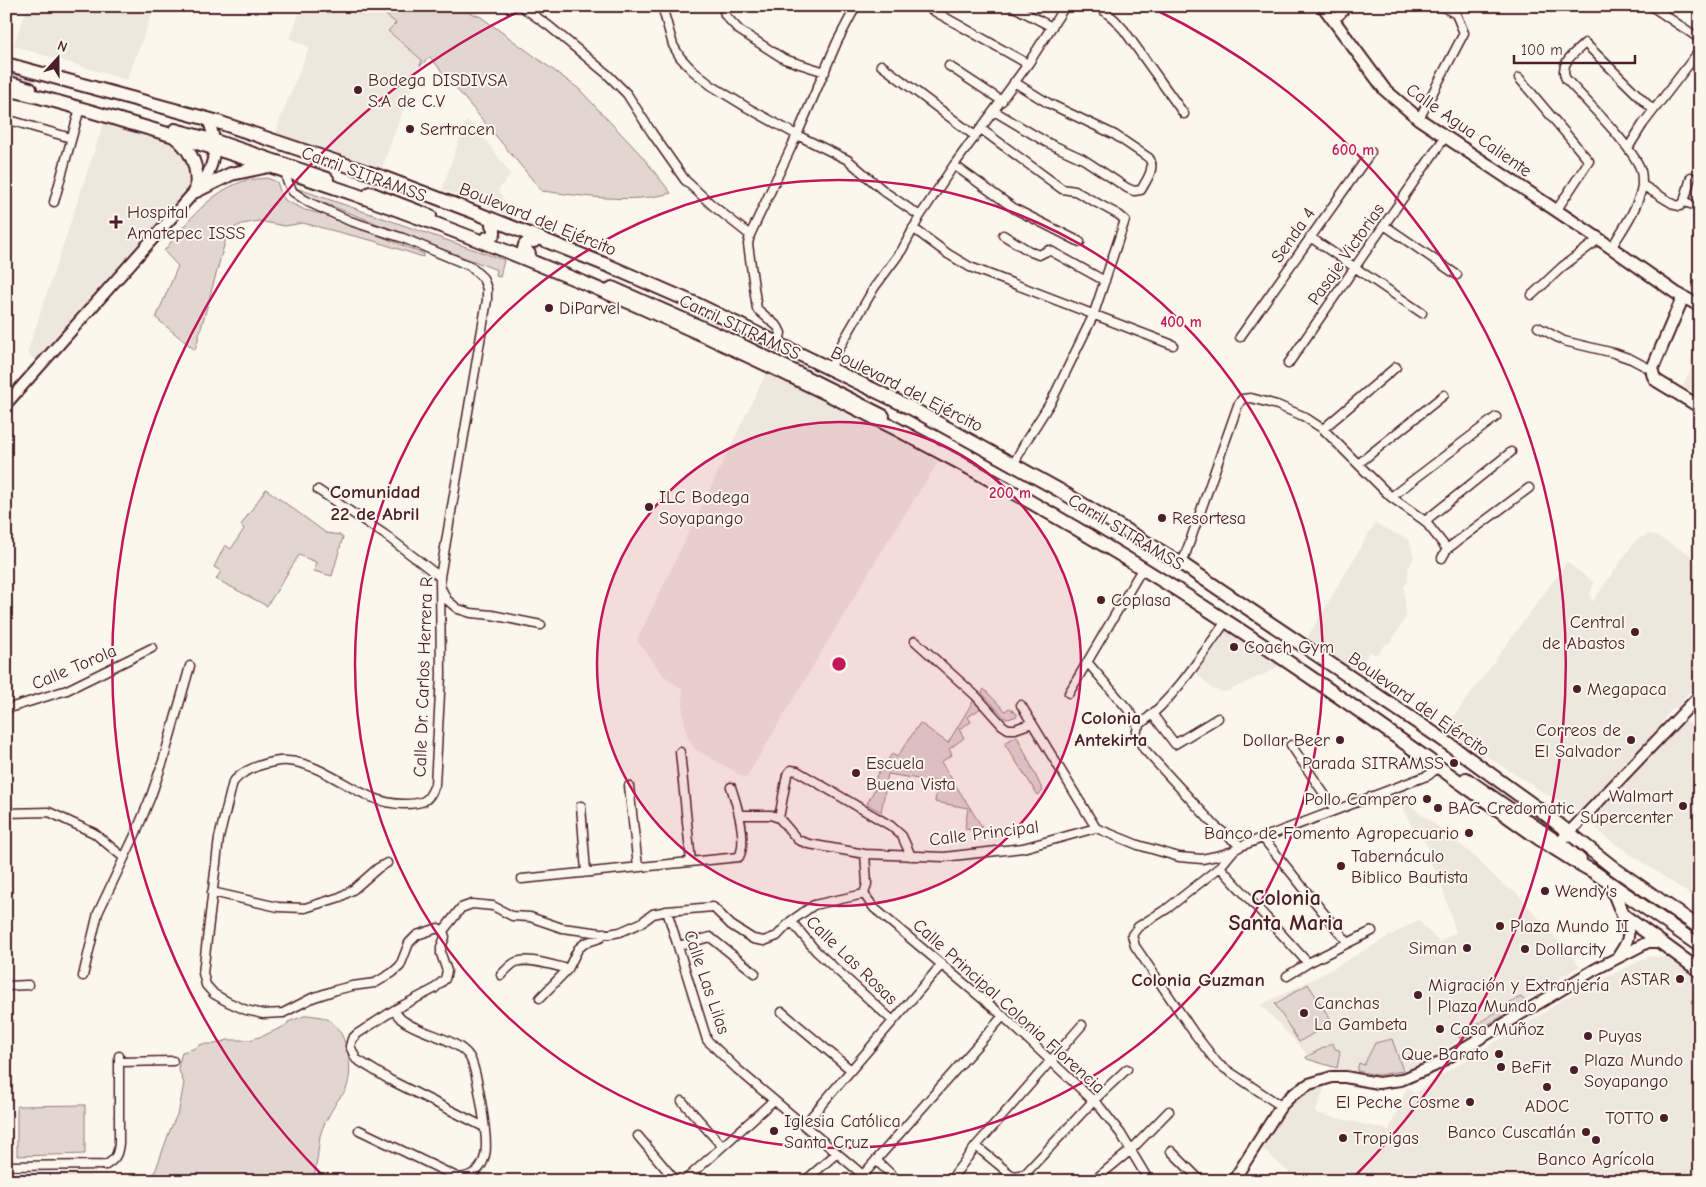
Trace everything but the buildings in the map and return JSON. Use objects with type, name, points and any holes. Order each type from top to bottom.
[{"type":"main road","name":"Calle Agua Caliente","points":[[1323,6],[1384,90],[1418,119],[1598,238],[1683,297],[1700,306]]},
{"type":"main road","name":"Boulevard del Ejército","points":[[6,64],[210,123],[382,177],[474,212],[617,269],[694,303],[910,408],[1013,465],[1182,564],[1439,737],[1544,813],[1615,868],[1700,928]]},
{"type":"main road","name":"Carril SITRAMSS","points":[[6,68],[210,123],[380,182],[534,241],[656,292],[809,362],[993,458],[1118,530],[1227,598],[1500,787],[1532,808],[1544,813]]},
{"type":"main road","name":"Carril SITRAMSS","points":[[6,82],[215,144],[390,201],[529,254],[671,314],[756,352],[846,396],[1008,482],[1111,542],[1237,622],[1559,843],[1594,872]]},
{"type":"main road","points":[[6,89],[173,135],[215,144],[270,166],[501,249],[600,289],[729,346],[845,402],[995,482],[1226,620],[1318,681],[1548,844],[1610,882],[1700,946]]},
{"type":"main road","points":[[173,135],[185,146],[193,160],[197,175],[196,191],[231,174],[270,166]]},
{"type":"main road","points":[[487,238],[494,234],[495,230],[492,225]]},
{"type":"main road","points":[[529,254],[524,249],[525,245],[530,241],[534,241]]},
{"type":"main road","points":[[1683,297],[1652,370],[1652,375],[1657,381],[1700,407]]},
{"type":"main road","points":[[1610,882],[1623,915],[1700,971]]},
{"type":"street","points":[[521,6],[556,32],[627,94],[685,180],[712,206],[750,235]]},
{"type":"street","points":[[662,6],[673,45],[680,57],[693,71],[728,96],[797,135],[848,160],[885,192],[920,216]]},
{"type":"street","points":[[723,6],[725,15],[739,30],[784,59],[825,72]]},
{"type":"street","points":[[779,343],[781,333],[778,327],[757,309],[748,244],[750,235],[797,135],[837,42],[856,6]]},
{"type":"street","points":[[924,6],[1028,64]]},
{"type":"street","points":[[1012,6],[1052,27]]},
{"type":"street","points":[[831,368],[837,352],[874,288],[902,250],[920,216],[954,165],[1028,64],[1065,6]]},
{"type":"street","points":[[1098,6],[1124,30],[1184,114]]},
{"type":"street","points":[[1333,20],[1348,6]]},
{"type":"street","points":[[1418,119],[1464,33],[1456,14],[1441,6]]},
{"type":"street","points":[[1651,6],[1700,39]]},
{"type":"street","points":[[1611,248],[1628,221],[1642,185],[1641,170],[1628,148],[1564,76],[1567,61],[1585,43],[1653,110]]},
{"type":"street","points":[[1628,148],[1653,110],[1700,50]]},
{"type":"street","points":[[881,65],[975,136]]},
{"type":"street","points":[[949,66],[1002,101]]},
{"type":"street","points":[[1519,78],[1589,161],[1556,211]]},
{"type":"street","points":[[994,111],[1046,142],[1083,159],[1127,188],[1134,191],[1141,190],[1152,167],[1150,158],[1115,135],[1048,103],[1014,82]]},
{"type":"street","points":[[54,202],[80,108]]},
{"type":"street","points":[[6,119],[71,138]]},
{"type":"street","points":[[6,404],[196,191],[210,171],[214,159],[215,144],[210,123]]},
{"type":"street","points":[[981,129],[1062,190],[1075,191],[1124,218],[1125,223],[1094,316],[1052,400],[1013,465]]},
{"type":"street","name":"Pasaje Victorias","points":[[1288,364],[1445,137]]},
{"type":"street","name":"Senda 4","points":[[1240,337],[1371,152]]},
{"type":"street","points":[[954,165],[1015,209],[1080,242]]},
{"type":"street","name":"Calle Dr. Carlos Herrera R","points":[[286,171],[287,180],[293,192],[308,202],[350,221],[403,238],[470,266],[483,278],[488,300],[440,577],[440,674],[434,786],[431,794],[425,801],[418,802],[393,803],[374,799],[311,767],[289,761],[274,762],[246,771],[234,782],[218,838],[203,974],[206,986],[214,994],[228,1002],[246,1010],[263,1014],[283,1013],[312,998],[336,990],[375,983],[400,966],[409,943],[417,935],[438,928],[443,931]]},
{"type":"street","points":[[1642,185],[1675,205],[1680,206],[1684,202],[1691,177]]},
{"type":"street","points":[[1684,202],[1700,207]]},
{"type":"street","points":[[1384,225],[1456,275]]},
{"type":"street","points":[[913,228],[948,254],[970,267],[1173,345]]},
{"type":"street","points":[[1003,234],[1039,255],[1049,250],[1105,281]]},
{"type":"street","points":[[1310,237],[1422,314]]},
{"type":"street","points":[[1532,295],[1562,267],[1598,238]]},
{"type":"street","points":[[1538,327],[1564,341],[1623,356],[1652,370]]},
{"type":"street","points":[[1323,429],[1396,367]]},
{"type":"street","points":[[1358,464],[1444,394]]},
{"type":"street","points":[[1182,564],[1238,405],[1242,400],[1251,398],[1303,416],[1323,429],[1391,497],[1425,521],[1447,549]]},
{"type":"street","points":[[1391,497],[1496,417]]},
{"type":"street","points":[[1425,521],[1511,452]]},
{"type":"street","points":[[1442,558],[1447,549],[1529,488]]},
{"type":"street","points":[[318,490],[384,534],[440,577]]},
{"type":"street","points":[[1069,693],[1142,569]]},
{"type":"street","points":[[440,586],[447,600],[458,609],[470,613],[492,614],[541,625]]},
{"type":"street","points":[[1138,726],[1153,715],[1171,696],[1226,620]]},
{"type":"street","points":[[915,641],[976,696],[1002,725],[1008,729],[1015,729],[1032,723]]},
{"type":"street","name":"Calle Torola","points":[[6,709],[67,690],[152,648]]},
{"type":"street","points":[[1088,663],[1131,713],[1138,726],[1136,735],[1144,750],[1238,848]]},
{"type":"street","points":[[83,976],[98,913],[157,781],[190,666]]},
{"type":"street","points":[[1559,843],[1700,694]]},
{"type":"street","points":[[1021,705],[1096,828],[1138,845],[1179,857],[1202,859],[1221,855],[1428,775],[1438,767]]},
{"type":"street","points":[[1153,715],[1175,744],[1218,718]]},
{"type":"street","points":[[1291,745],[1335,810]]},
{"type":"street","points":[[680,752],[690,862]]},
{"type":"street","points":[[740,815],[771,815],[779,818],[787,775],[791,770],[797,771],[891,826],[902,836],[911,856]]},
{"type":"street","points":[[629,786],[638,867]]},
{"type":"street","points":[[522,879],[739,857],[743,850],[740,815],[732,787]]},
{"type":"street","points":[[581,806],[586,872]]},
{"type":"street","points":[[6,813],[49,812],[94,833],[124,857]]},
{"type":"street","name":"Calle Principal","points":[[779,818],[798,840],[809,844],[865,854],[911,856],[944,857],[1023,848],[1096,828]]},
{"type":"street","points":[[1263,838],[1348,943]]},
{"type":"street","points":[[1238,848],[1220,868],[1168,908],[1138,927],[1132,936],[1135,946],[1194,1033],[1218,1064],[1281,1106]]},
{"type":"street","points":[[484,1127],[390,1080],[356,1059],[350,1046],[352,1039],[394,1010],[434,988],[445,979],[447,971],[441,954],[441,946],[445,937],[443,931],[461,908],[472,904],[493,906],[512,916],[530,917],[562,928],[604,933],[620,932],[640,923],[653,914],[713,907],[731,925],[753,939],[764,941],[777,936],[791,921],[814,905],[864,894],[867,884],[865,854]]},
{"type":"street","points":[[212,892],[278,907],[305,908],[340,897],[354,889],[378,868],[387,863]]},
{"type":"street","points":[[1220,868],[1308,963]]},
{"type":"street","name":"Calle Principal Colonia Florencia","points":[[864,894],[874,908],[1003,1016],[1093,1101],[1121,1134],[1149,1181]]},
{"type":"street","name":"Calle Las Lilas","points":[[667,911],[707,1040],[737,1069],[863,1175],[876,1160]]},
{"type":"street","points":[[1618,957],[1628,940],[1629,933],[1623,915]]},
{"type":"street","name":"Calle Las Rosas","points":[[791,921],[816,951],[893,1021]]},
{"type":"street","points":[[1287,976],[1308,963],[1372,931]]},
{"type":"street","points":[[540,998],[568,969],[578,949],[585,943],[600,938],[604,933]]},
{"type":"street","points":[[678,946],[710,937],[755,973]]},
{"type":"street","points":[[1233,1181],[1281,1106],[1292,1095],[1309,1084],[1320,1079],[1332,1077],[1345,1077],[1378,1083],[1401,1080],[1415,1075],[1434,1066],[1618,957],[1648,942],[1658,942]]},
{"type":"street","points":[[501,975],[516,962],[524,961],[536,961],[568,969]]},
{"type":"street","points":[[804,1125],[942,964]]},
{"type":"street","points":[[6,986],[28,986]]},
{"type":"street","points":[[359,1130],[458,1178],[471,1176],[481,1166],[486,1154],[484,1127],[474,1069],[469,1056],[448,1041],[420,1030],[401,1019],[394,1010]]},
{"type":"street","points":[[782,1012],[851,1070]]},
{"type":"street","points":[[898,1181],[876,1160],[1003,1016]]},
{"type":"street","points":[[953,1181],[955,1174],[976,1146],[1082,1025]]},
{"type":"street","points":[[6,1166],[106,1165],[115,1159],[118,1152],[119,1059],[173,1061]]},
{"type":"street","points":[[976,1146],[1010,1174],[1015,1176],[1025,1174],[1093,1101],[1126,1069]]},
{"type":"street","points":[[684,1181],[774,1100]]},
{"type":"street","points":[[682,1101],[722,1146]]},
{"type":"street","points":[[1094,1181],[1131,1150],[1169,1111]]},
{"type":"street","points":[[638,1136],[676,1181]]},
{"type":"street","points":[[1171,1151],[1201,1181]]},
{"type":"street","points":[[805,1181],[837,1153]]},
{"type":"shaded area","points":[[28,6],[155,6],[127,80],[13,46]]},
{"type":"shaded area","points":[[302,6],[374,6],[396,23],[388,32],[422,60],[381,173],[276,136],[279,122],[309,47],[290,39]]},
{"type":"shaded area","points":[[374,6],[453,6],[481,17],[579,89],[641,155],[671,193],[623,199],[542,191],[430,57],[420,66],[422,60],[388,31],[396,23]]},
{"type":"shaded area","points":[[466,121],[475,125],[511,175],[498,190],[515,218],[442,189]]},
{"type":"shaded area","name":"Hospital Amatepec ISSS","points":[[104,122],[170,142],[180,148],[186,155],[191,175],[189,189],[180,202],[36,361],[27,353]]},
{"type":"shaded area","points":[[267,178],[277,182],[281,194],[286,201],[305,210],[331,216],[424,254],[423,257],[374,241],[303,223],[285,226],[259,221],[242,224],[228,231],[195,350],[156,318],[178,266],[164,251],[200,209],[222,192],[247,180]]},
{"type":"shaded area","points":[[293,187],[504,260],[500,277],[496,276],[497,270],[298,193]]},
{"type":"shaded area","points":[[1691,356],[1700,363],[1700,396],[1683,386],[1690,371]]},
{"type":"shaded area","points":[[767,371],[938,462],[886,544],[746,778],[695,749],[687,736],[683,711],[683,690],[663,675],[637,640]]},
{"type":"shaded area","points":[[266,489],[326,533],[343,537],[332,576],[314,571],[316,562],[299,555],[267,606],[216,579],[221,571],[214,567],[225,545],[231,549],[244,529],[241,525]]},
{"type":"shaded area","points":[[1375,523],[1409,540],[1414,557],[1408,569],[1408,581],[1404,587],[1406,617],[1391,642],[1385,645],[1379,653],[1374,654],[1369,651],[1360,668],[1363,669],[1361,674],[1307,638]]},
{"type":"shaded area","points":[[1648,534],[1657,536],[1689,554],[1700,566],[1700,676],[1679,707],[1672,708],[1660,726],[1596,799],[1583,810],[1571,810],[1485,755],[1480,762],[1441,734],[1567,562],[1594,583],[1590,594],[1592,602],[1636,540]]},
{"type":"shaded area","name":"Coach Gym","points":[[1227,630],[1279,665],[1271,671],[1230,690],[1224,692],[1212,689],[1196,672]]},
{"type":"shaded area","points":[[984,689],[1005,711],[1009,708],[1017,716],[1005,718],[982,693]]},
{"type":"shaded area","points":[[975,698],[981,708],[968,717],[971,722],[959,729],[964,738],[949,749],[952,755],[941,762],[982,827],[971,830],[965,829],[968,808],[935,802],[937,782],[888,774],[881,812],[867,804],[877,785],[876,776],[892,754],[897,757],[920,723],[948,743]]},
{"type":"shaded area","points":[[1680,718],[1694,726],[1700,723],[1700,901],[1608,839],[1597,829],[1593,819],[1594,810]]},
{"type":"shaded area","points":[[1017,736],[1043,791],[1038,795],[1004,743]]},
{"type":"shaded area","name":"Plaza Mundo II","points":[[1403,785],[1413,808],[1447,833],[1502,884],[1517,893],[1580,966],[1506,1012],[1470,1031],[1432,1059],[1413,1070],[1395,1075],[1373,1075],[1335,1068],[1307,1059],[1306,1053],[1261,1005],[1319,976],[1418,920],[1439,942],[1456,932],[1438,874],[1426,857],[1430,850],[1412,826],[1392,789]]},
{"type":"shaded area","name":"Plaza Mundo Soyapango","points":[[1650,956],[1667,958],[1700,978],[1700,1181],[1298,1181],[1260,1146],[1284,1108],[1293,1099],[1318,1085],[1326,1084],[1315,1113],[1389,1130],[1407,1087],[1415,1094],[1430,1082],[1544,1013],[1565,998]]},
{"type":"shaded area","name":"Canchas La Gambeta","points":[[1308,984],[1332,1022],[1299,1042],[1275,1004]]},
{"type":"shaded area","points":[[1520,997],[1527,1002],[1461,1040],[1458,1036]]},
{"type":"shaded area","points":[[307,1015],[329,1020],[336,1026],[345,1043],[350,1065],[348,1085],[337,1101],[321,1132],[313,1181],[145,1181],[155,1172],[179,1110],[184,1083],[178,1068],[182,1052],[202,1044],[215,1044],[228,1040],[250,1040]]},
{"type":"shaded area","points":[[1392,1039],[1403,1071],[1377,1075],[1357,1071],[1359,1063],[1364,1065],[1375,1043]]},
{"type":"shaded area","points":[[1333,1043],[1335,1049],[1340,1052],[1337,1068],[1307,1059],[1306,1057]]},
{"type":"shaded area","points":[[85,1105],[85,1154],[17,1156],[17,1106]]},
{"type":"shaded area","points":[[6,1175],[91,1175],[91,1181],[6,1181]]},
{"type":"place","name":"Bodega DISDIVSA S.A de C.V","points":[[358,90]]},
{"type":"place","name":"Sertracen","points":[[410,129]]},
{"type":"place","name":"Hospital Amatepec ISSS","points":[[116,222]]},
{"type":"place","name":"DiParvel","points":[[549,308]]},
{"type":"place","name":"ILC Bodega Soyapango","points":[[649,507]]},
{"type":"place","name":"Resortesa","points":[[1162,518]]},
{"type":"place","name":"Coplasa","points":[[1101,600]]},
{"type":"place","name":"Central de Abastos","points":[[1635,632]]},
{"type":"place","name":"Coach Gym","points":[[1234,647]]},
{"type":"place","name":"Megapaca","points":[[1577,689]]},
{"type":"place","name":"Dollar Beer","points":[[1340,740]]},
{"type":"place","name":"Correos de El Salvador","points":[[1631,740]]},
{"type":"place","name":"Parada SITRAMSS","points":[[1454,763]]},
{"type":"place","name":"Escuela Buena Vista","points":[[856,773]]},
{"type":"place","name":"Pollo Campero","points":[[1427,799]]},
{"type":"place","name":"Walmart Supercenter","points":[[1683,806]]},
{"type":"place","name":"BAC Credomatic","points":[[1438,808]]},
{"type":"place","name":"Banco de Fomento Agropecuario","points":[[1469,833]]},
{"type":"place","name":"Tabernáculo Biblico Bautista","points":[[1341,866]]},
{"type":"place","name":"Wendy's","points":[[1545,891]]},
{"type":"place","name":"Plaza Mundo II","points":[[1500,926]]},
{"type":"place","name":"Siman","points":[[1467,948]]},
{"type":"place","name":"Dollarcity","points":[[1525,949]]},
{"type":"place","name":"ASTAR","points":[[1680,979]]},
{"type":"place","name":"Migración y Extranjería | Plaza Mundo","points":[[1418,995]]},
{"type":"place","name":"Canchas La Gambeta","points":[[1304,1013]]},
{"type":"place","name":"Casa Muñoz","points":[[1440,1029]]},
{"type":"place","name":"Puyas","points":[[1588,1036]]},
{"type":"place","name":"Que Barato","points":[[1499,1054]]},
{"type":"place","name":"BeFit","points":[[1501,1067]]},
{"type":"place","name":"Plaza Mundo Soyapango","points":[[1574,1070]]},
{"type":"place","name":"ADOC","points":[[1547,1087]]},
{"type":"place","name":"El Peche Cosme","points":[[1470,1102]]},
{"type":"place","name":"TOTTO","points":[[1664,1118]]},
{"type":"place","name":"Iglesia Católica Santa Cruz","points":[[774,1131]]},
{"type":"place","name":"Banco Cuscatlán","points":[[1586,1132]]},
{"type":"place","name":"Tropigas","points":[[1343,1138]]},
{"type":"place","name":"Banco Agrícola","points":[[1596,1140]]},
{"type":"district","name":"Comunidad 22 de Abril","points":[[375,502]]},
{"type":"district","name":"Colonia Antekirta","points":[[1111,728]]},
{"type":"district","name":"Colonia Santa Maria","points":[[1286,910]]},
{"type":"district","name":"Colonia Guzman","points":[[1198,979]]}]
